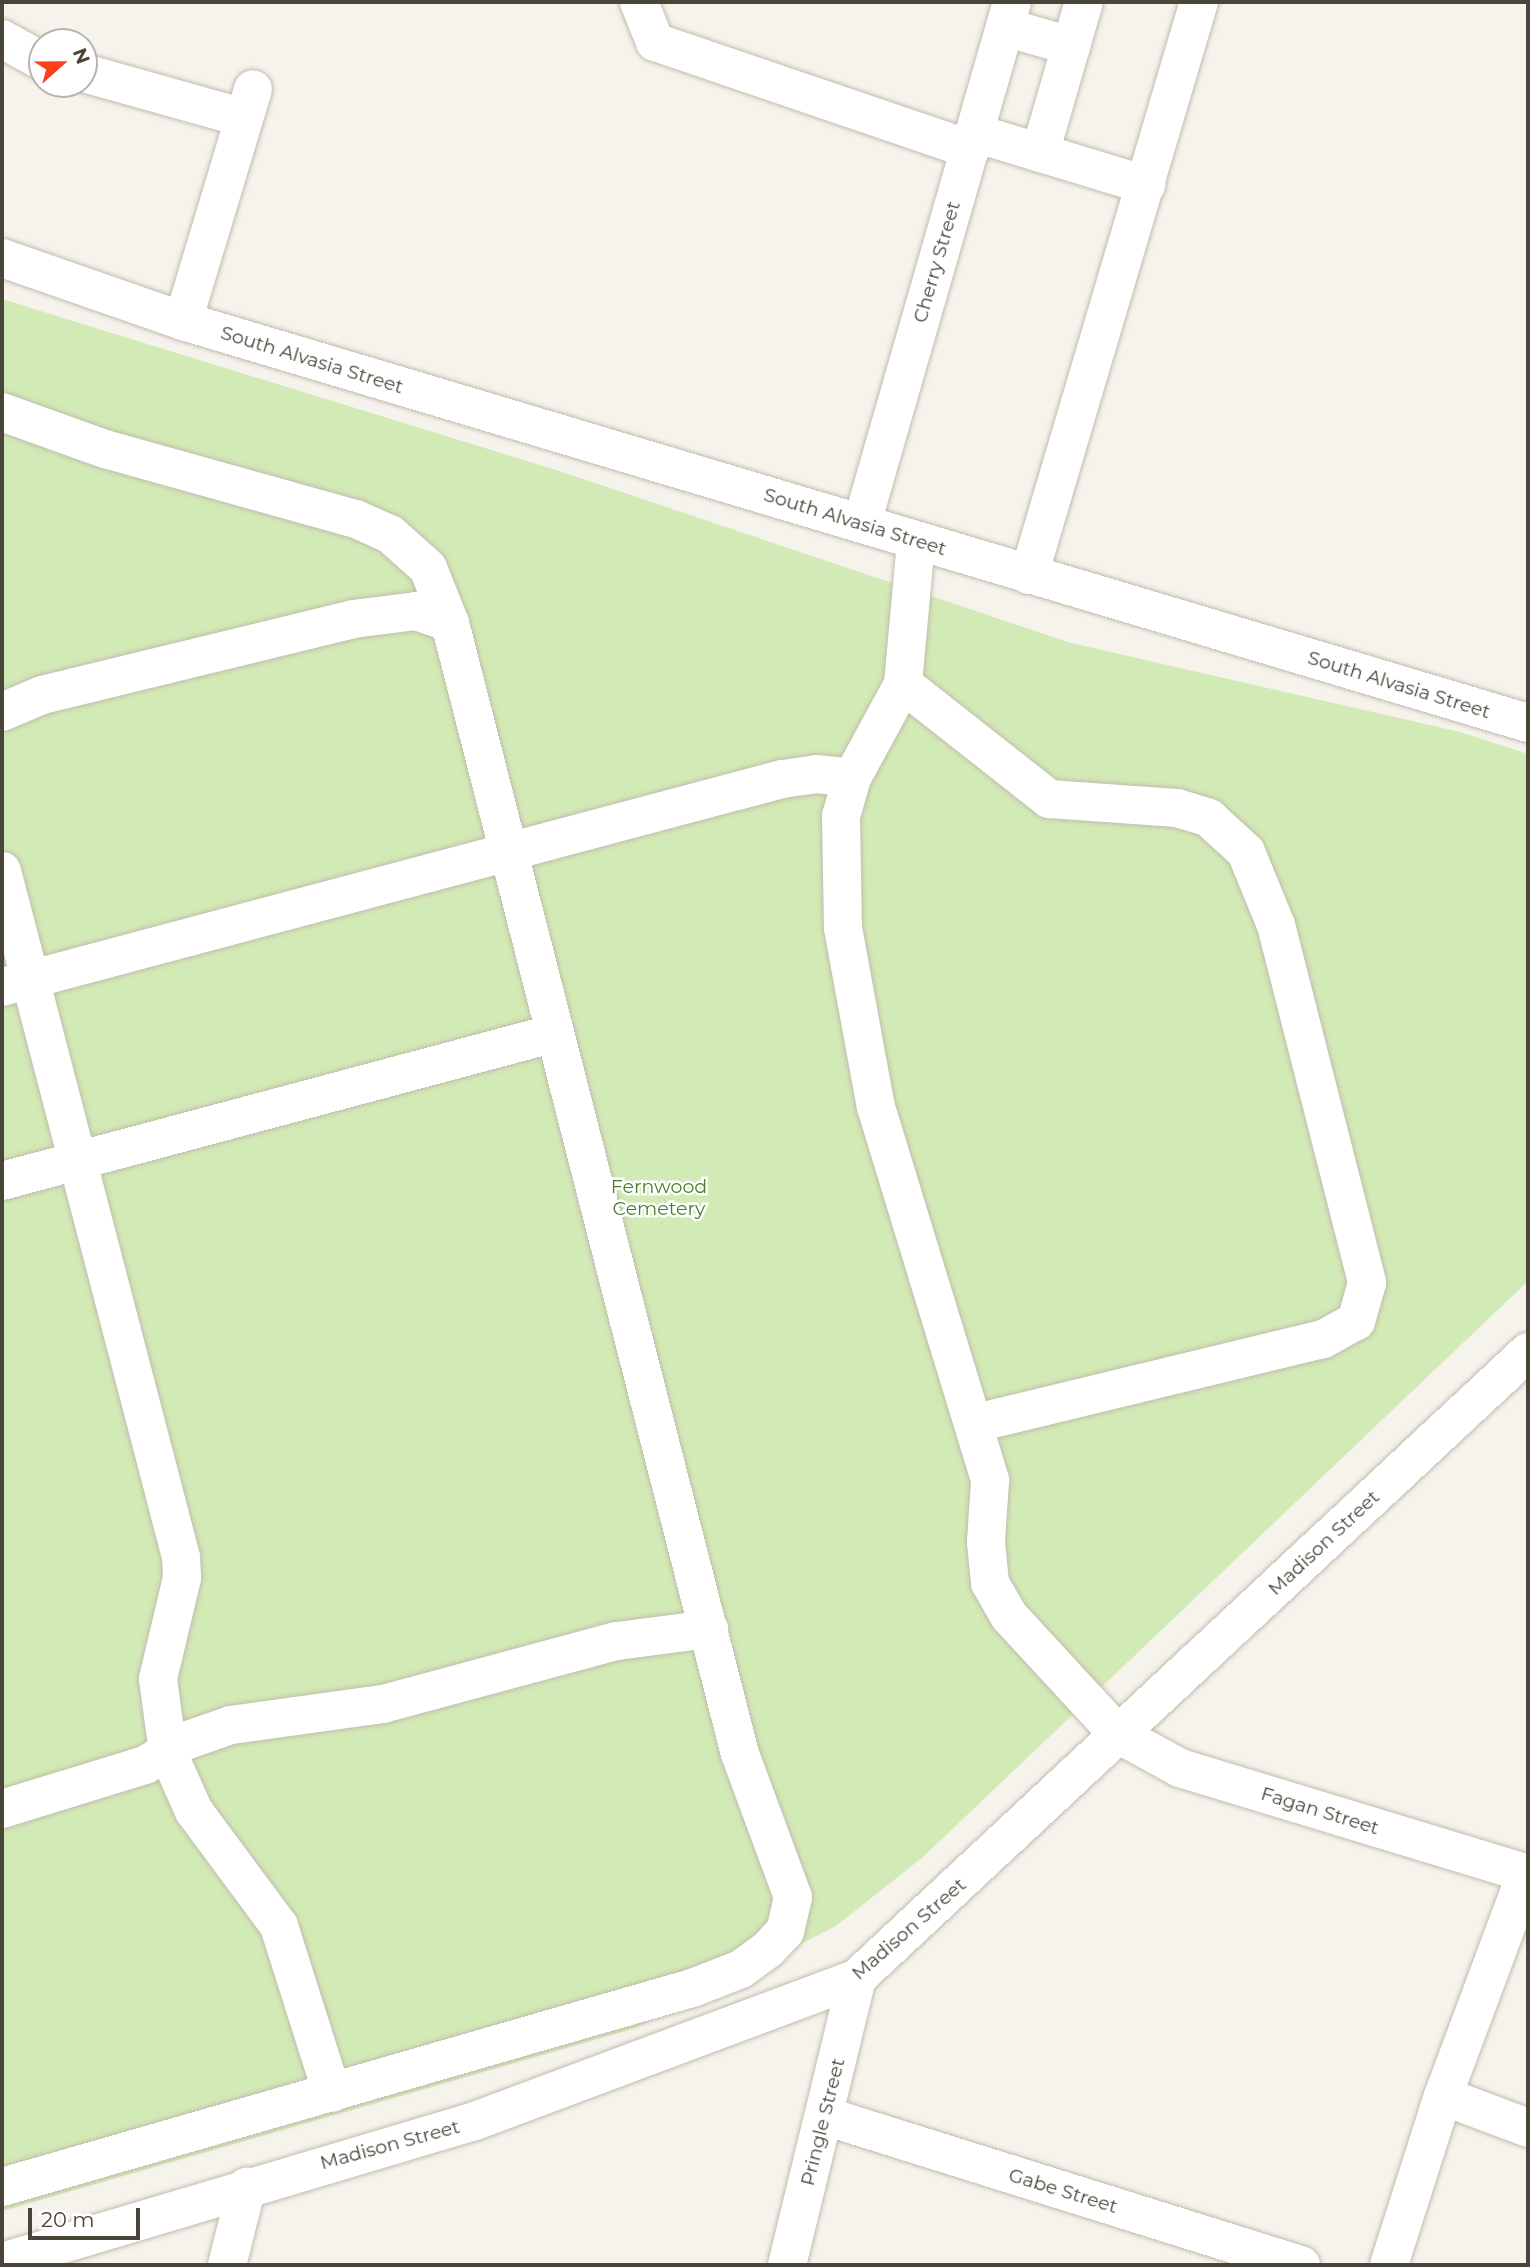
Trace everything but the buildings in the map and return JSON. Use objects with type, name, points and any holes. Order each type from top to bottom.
[{"type":"street","points":[[639,2],[655,42],[744,72],[972,141],[1040,153],[1146,185]]},
{"type":"street","points":[[1040,153],[1084,2]]},
{"type":"street","points":[[1029,575],[1199,2]]},
{"type":"street","points":[[1009,15],[1070,46]]},
{"type":"street","name":"Cherry Street","points":[[862,523],[1009,15]]},
{"type":"street","points":[[2,39],[28,53]]},
{"type":"street","points":[[98,76],[248,104],[183,321]]},
{"type":"street","name":"South Alvasia Street","points":[[2,258],[183,321],[1528,723]]},
{"type":"street","points":[[2,412],[105,449],[356,519],[390,534],[428,568],[450,623],[740,1754],[789,1876],[793,1897],[785,1931],[741,1969],[692,1988],[2,2187]]},
{"type":"street","points":[[916,541],[902,684],[1049,799],[1177,808],[1218,823],[1246,852],[1276,925],[1367,1283],[1366,1303],[1356,1321],[1323,1339],[976,1423]]},
{"type":"street","points":[[2,712],[42,695],[353,619],[416,611],[450,623]]},
{"type":"street","name":"Fagan Street","points":[[902,684],[852,778],[841,816],[838,859],[859,1028],[876,1107],[976,1423],[990,1481],[986,1542],[990,1583],[1009,1616],[1118,1734],[1180,1768],[1527,1874]]},
{"type":"street","points":[[15,984],[782,779],[816,774],[852,778]]},
{"type":"street","points":[[2,871],[15,984],[76,1161],[181,1557],[182,1578],[158,1679],[168,1752],[194,1811],[279,1926],[332,2093]]},
{"type":"street","points":[[2,1181],[555,1033]]},
{"type":"street","name":"Madison Street","points":[[2,2262],[247,2186],[475,2121],[857,1978],[1528,1352]]},
{"type":"street","points":[[2,1810],[145,1765],[231,1725],[383,1704],[617,1641],[709,1629]]},
{"type":"street","points":[[1389,2265],[1443,2096],[1527,1874]]},
{"type":"street","name":"Pringle Street","points":[[787,2265],[857,1978]]},
{"type":"street","points":[[1443,2096],[1528,2128]]},
{"type":"street","name":"Gabe Street","points":[[825,2116],[1301,2265]]},
{"type":"street","points":[[227,2265],[247,2186]]},
{"type":"green space","name":"Fernwood Cemetery","points":[[2,299],[559,471],[1071,643],[1460,732],[1528,754],[1528,1281],[923,1857],[836,1926],[635,2028],[2,2211]]}]
